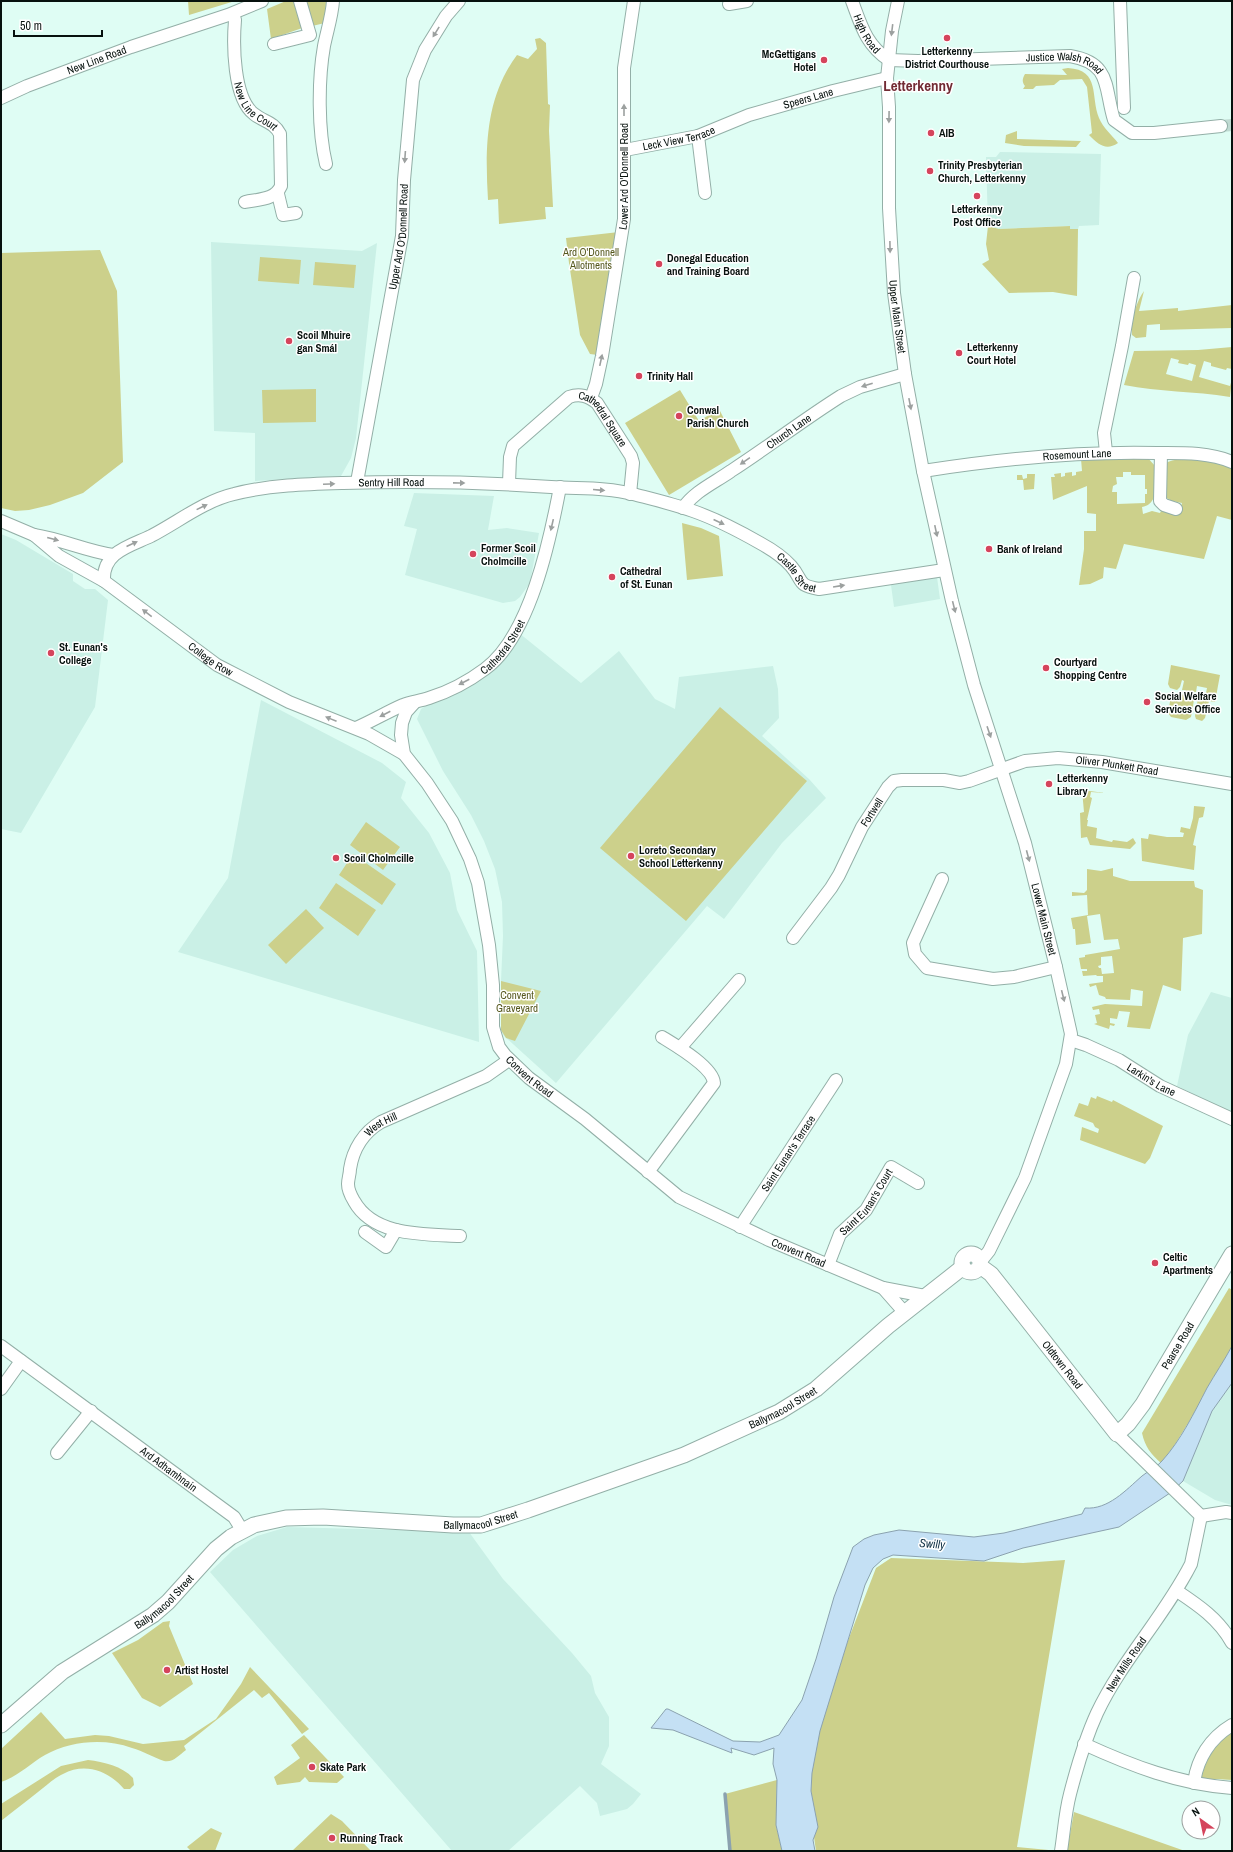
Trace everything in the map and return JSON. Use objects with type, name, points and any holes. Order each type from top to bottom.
[{"type":"main road","name":"Pearse Road","points":[[1116,1434],[1128,1424],[1143,1404],[1232,1254]]},
{"type":"main road","name":"Ballymacool Street","points":[[1,1725],[62,1672],[153,1615],[168,1602],[216,1549],[242,1530],[265,1521],[286,1518],[366,1518],[463,1526],[481,1525],[500,1520],[684,1455],[778,1412],[816,1389],[905,1312],[963,1267],[971,1272],[977,1270],[980,1264]]},
{"type":"main road","name":"Oldtown Road","points":[[980,1264],[991,1274],[1116,1434]]},
{"type":"street","name":"New Line Road","points":[[1,98],[27,86],[131,46],[233,14],[262,1]]},
{"type":"street","points":[[274,44],[310,35],[300,1]]},
{"type":"street","points":[[326,164],[321,144],[321,86],[324,47],[333,1]]},
{"type":"street","name":"Upper Ard O'Donnell Road","points":[[357,482],[402,236],[405,156],[413,80],[425,50],[446,16],[459,1]]},
{"type":"street","name":"Lower Ard O'Donnell Road","points":[[591,398],[596,384],[602,356],[623,227],[625,208],[624,68],[634,1]]},
{"type":"street","points":[[729,4],[747,1]]},
{"type":"street","name":"High Road","points":[[852,1],[870,42],[878,53],[889,60]]},
{"type":"street","name":"Upper Main Street","points":[[898,1],[887,78],[889,108],[890,254],[904,374],[944,570]]},
{"type":"street","points":[[1120,1],[1124,108]]},
{"type":"street","name":"New Line Court","points":[[233,14],[235,20],[236,64],[244,100],[254,115],[272,124],[277,128],[280,134],[281,186],[278,194],[283,215],[296,213]]},
{"type":"street","name":"Justice Walsh Road","points":[[889,60],[918,61],[1070,56],[1084,59],[1095,66],[1107,83],[1114,120],[1132,133],[1154,133],[1221,126]]},
{"type":"street","name":"Speers Lane","points":[[730,122],[833,91],[887,78]]},
{"type":"street","name":"Leck View Terrace","points":[[624,150],[698,136],[730,122]]},
{"type":"street","points":[[698,136],[705,193]]},
{"type":"street","points":[[245,202],[272,197],[278,194]]},
{"type":"street","points":[[1106,452],[1104,433],[1134,278]]},
{"type":"street","name":"Church Lane","points":[[683,508],[697,493],[731,472],[841,396],[860,387],[904,374]]},
{"type":"street","name":"Cathedral Square","points":[[509,484],[510,458],[513,446],[569,397],[575,394],[591,398],[597,403],[631,456],[633,463],[630,494]]},
{"type":"street","name":"Rosemount Lane","points":[[923,471],[956,465],[1106,452],[1191,454],[1224,458],[1232,462]]},
{"type":"street","points":[[1161,453],[1160,501],[1164,505],[1176,509]]},
{"type":"street","name":"Sentry Hill Road","points":[[113,554],[196,510],[233,494],[261,489],[357,482],[509,484],[560,487],[630,494],[683,508]]},
{"type":"street","name":"Cathedral Street","points":[[356,728],[404,705],[431,698],[468,680],[486,669],[502,654],[518,628],[542,570],[560,487]]},
{"type":"street","name":"Castle Street","points":[[683,508],[714,520],[760,543],[785,560],[796,572],[802,584],[807,587],[819,589],[944,570]]},
{"type":"street","name":"College Row","points":[[1,521],[34,535],[49,537],[100,553],[113,554]]},
{"type":"street","name":"College Row","points":[[34,535],[59,556],[104,581],[216,665],[289,702],[356,728],[404,754]]},
{"type":"street","points":[[104,581],[107,565],[113,554]]},
{"type":"street","name":"Lower Main Street","points":[[944,570],[974,685],[1002,770],[1028,857],[1070,1026],[1071,1040],[1066,1064],[1025,1178],[989,1251],[980,1264]]},
{"type":"street","name":"Convent Road","points":[[415,702],[406,712],[402,723],[401,735],[404,754],[427,783],[452,821],[470,859],[478,883],[489,945],[493,985],[492,1027],[499,1047],[509,1060],[529,1078],[585,1119],[679,1197],[740,1227],[883,1288]]},
{"type":"street","name":"Oliver Plunkett Road","points":[[1002,770],[1025,761],[1068,759],[1102,762],[1232,784]]},
{"type":"street","name":"Fortwell","points":[[793,938],[831,888],[862,828],[888,787],[894,781],[944,780],[960,783],[1002,770]]},
{"type":"street","points":[[942,879],[913,943],[915,954],[927,968],[993,979],[1014,977],[1056,967]]},
{"type":"street","points":[[680,1048],[739,980]]},
{"type":"street","points":[[648,1172],[714,1083],[707,1069],[680,1048],[662,1037]]},
{"type":"street","name":"Larkin's Lane","points":[[1071,1040],[1119,1060],[1160,1086],[1232,1119]]},
{"type":"street","name":"West Hill","points":[[460,1236],[424,1234],[389,1229],[371,1219],[358,1208],[349,1193],[348,1183],[352,1155],[361,1139],[373,1126],[486,1076],[509,1060]]},
{"type":"street","name":"Saint Eunan's Terrace","points":[[740,1227],[836,1080]]},
{"type":"street","name":"Saint Eunan's Court","points":[[828,1265],[840,1234],[866,1210],[891,1167],[918,1183]]},
{"type":"street","points":[[366,1232],[386,1247],[396,1230]]},
{"type":"street","points":[[883,1288],[925,1296]]},
{"type":"street","points":[[883,1288],[905,1312]]},
{"type":"street","name":"Ard Adhamhnain","points":[[1,1346],[234,1517],[242,1530]]},
{"type":"street","points":[[1,1389],[21,1361]]},
{"type":"street","points":[[57,1453],[91,1411]]},
{"type":"street","name":"Oldtown Road","points":[[1116,1434],[1180,1494],[1201,1516]]},
{"type":"street","points":[[1201,1516],[1232,1513]]},
{"type":"street","name":"New Mills Road","points":[[1061,1851],[1070,1795],[1084,1744],[1097,1713],[1116,1679],[1176,1591],[1191,1564],[1201,1516]]},
{"type":"street","points":[[1176,1591],[1213,1617],[1226,1632],[1232,1643]]},
{"type":"street","points":[[1194,1784],[1196,1769],[1208,1746],[1222,1731],[1232,1725]]},
{"type":"street","points":[[1084,1744],[1121,1761],[1171,1778],[1194,1784],[1232,1788]]},
{"type":"shaded area","points":[[1000,152],[1101,154],[1099,225],[1079,226],[1078,229],[1070,229],[1069,226],[999,229],[988,226],[986,157],[996,157]]},
{"type":"shaded area","name":"Scoil Mhuire gan Smál","points":[[211,242],[362,251],[377,243],[356,438],[351,458],[341,476],[255,481],[255,433],[214,431]]},
{"type":"shaded area","name":"Former Scoil Cholmcille","points":[[414,493],[494,496],[488,530],[507,528],[539,533],[530,583],[520,597],[515,601],[503,603],[405,575],[417,529],[404,526]]},
{"type":"shaded area","name":"St. Eunan's College","points":[[1,534],[16,540],[73,574],[73,581],[85,589],[95,589],[108,600],[95,707],[21,833],[1,829]]},
{"type":"shaded area","points":[[937,577],[940,599],[894,607],[891,585]]},
{"type":"shaded area","name":"Loreto Secondary School Letterkenny","points":[[519,633],[581,683],[619,651],[655,699],[675,709],[679,677],[773,666],[778,689],[779,718],[762,736],[809,779],[826,798],[782,843],[724,919],[707,906],[556,1083],[504,1036],[501,1030],[503,936],[502,902],[495,869],[484,841],[471,815],[443,771],[417,719],[421,709],[432,702],[473,683],[501,662]]},
{"type":"shaded area","name":"Scoil Cholmcille","points":[[261,700],[382,763],[406,782],[401,798],[429,833],[450,873],[457,910],[477,951],[479,1042],[178,952],[228,878]]},
{"type":"shaded area","points":[[1211,992],[1232,998],[1232,1114],[1208,1104],[1208,1101],[1177,1086],[1188,1035]]},
{"type":"shaded area","points":[[1232,1383],[1232,1505],[1215,1500],[1183,1481],[1212,1411]]},
{"type":"shaded area","points":[[287,1527],[469,1532],[503,1579],[572,1653],[591,1676],[595,1693],[609,1717],[609,1746],[601,1764],[641,1794],[627,1809],[600,1816],[597,1803],[580,1786],[508,1851],[452,1851],[210,1572],[233,1550],[257,1536]]},
{"type":"green space","points":[[188,1],[235,1],[189,15]]},
{"type":"green space","points":[[286,1],[297,1],[305,27],[271,39],[267,9]]},
{"type":"green space","points":[[306,1],[326,1],[325,23],[312,26]]},
{"type":"green space","points":[[540,38],[546,43],[548,104],[550,105],[549,131],[553,207],[545,207],[546,219],[499,224],[498,199],[488,200],[487,143],[489,124],[493,106],[506,71],[517,55],[528,59],[537,49],[535,39]]},
{"type":"green space","points":[[1068,68],[1078,70],[1086,74],[1090,79],[1099,118],[1105,128],[1118,143],[1110,147],[1106,147],[1096,142],[1089,135],[1092,133],[1087,87],[1082,79],[1060,80],[1054,85],[1036,86],[1033,89],[1023,89],[1025,86],[1023,83],[1023,77],[1025,74],[1067,75],[1062,69]]},
{"type":"green space","points":[[1017,131],[1017,139],[1081,141],[1076,147],[1024,146],[1005,143],[1006,135]]},
{"type":"green space","points":[[988,226],[999,229],[1070,226],[1070,229],[1078,229],[1077,296],[1053,292],[1009,293],[982,264],[989,260],[986,244]]},
{"type":"green space","name":"Ard O'Donnell Allotments","points":[[619,232],[598,355],[590,354],[580,335],[566,238]]},
{"type":"green space","points":[[100,250],[117,291],[123,462],[83,493],[50,505],[29,510],[15,511],[1,508],[1,253]]},
{"type":"green space","points":[[260,257],[301,260],[299,284],[258,281]]},
{"type":"green space","points":[[315,262],[356,265],[354,288],[313,285]]},
{"type":"green space","points":[[1144,291],[1139,311],[1178,308],[1178,311],[1232,305],[1232,328],[1160,330],[1160,324],[1147,325],[1146,337],[1136,338],[1132,335],[1133,317],[1136,306]]},
{"type":"green space","points":[[1232,347],[1232,369],[1227,368],[1226,370],[1211,366],[1211,363],[1204,361],[1199,377],[1230,386],[1232,379],[1230,397],[1124,385],[1134,351],[1198,350]],"holes":[[[1171,358],[1179,360],[1178,363],[1188,365],[1189,363],[1196,365],[1192,381],[1166,374]]]},
{"type":"green space","points":[[316,389],[316,422],[263,423],[262,390]]},
{"type":"green space","points":[[680,390],[699,421],[719,409],[741,452],[669,495],[625,423]]},
{"type":"green space","points":[[1146,456],[1156,467],[1156,485],[1152,501],[1148,505],[1142,507],[1143,514],[1152,511],[1160,513],[1161,511],[1179,514],[1182,503],[1172,501],[1165,497],[1166,463],[1189,459],[1232,465],[1232,520],[1217,516],[1204,559],[1124,544],[1116,569],[1104,567],[1103,578],[1090,584],[1079,585],[1084,549],[1084,531],[1096,531],[1096,514],[1087,513],[1087,486],[1053,500],[1051,477],[1055,477],[1054,474],[1061,473],[1061,477],[1065,476],[1065,473],[1072,472],[1072,476],[1076,475],[1076,472],[1082,471],[1081,459]],"holes":[[[1123,472],[1131,472],[1131,475],[1145,475],[1145,489],[1147,489],[1147,494],[1145,494],[1145,503],[1117,504],[1117,492],[1112,492],[1113,486],[1117,484],[1116,477],[1123,477]]]},
{"type":"green space","points":[[1027,474],[1035,474],[1034,489],[1024,490],[1023,480],[1017,480],[1017,475],[1022,475],[1023,479],[1027,478]]},
{"type":"green space","points":[[682,523],[701,528],[719,536],[723,576],[687,580]]},
{"type":"green space","points":[[1171,665],[1220,675],[1215,702],[1209,701],[1205,718],[1202,721],[1196,719],[1195,716],[1198,698],[1205,698],[1207,688],[1197,686],[1196,692],[1182,690],[1184,681],[1182,680],[1180,687],[1177,690],[1170,688],[1168,684]]},
{"type":"green space","points":[[1175,693],[1190,696],[1194,700],[1191,717],[1186,720],[1171,717],[1168,713],[1171,696]]},
{"type":"green space","points":[[720,707],[807,781],[686,921],[600,848]]},
{"type":"green space","points":[[1082,790],[1105,793],[1091,792],[1090,797],[1092,798],[1087,826],[1097,828],[1096,838],[1112,842],[1113,840],[1127,842],[1133,838],[1136,843],[1130,849],[1090,845],[1087,837],[1081,838],[1080,813],[1084,812]]},
{"type":"green space","points":[[1194,806],[1205,807],[1203,817],[1199,818],[1193,845],[1196,846],[1194,870],[1142,861],[1141,838],[1148,839],[1149,834],[1167,837],[1183,837],[1184,833],[1180,832],[1181,827],[1190,829]]},
{"type":"green space","points":[[366,822],[400,847],[383,870],[350,845]]},
{"type":"green space","points":[[353,854],[396,884],[382,905],[339,875]]},
{"type":"green space","points":[[1113,868],[1113,876],[1130,881],[1194,881],[1195,887],[1203,890],[1202,934],[1183,938],[1181,991],[1163,985],[1150,1029],[1127,1027],[1130,1012],[1119,1011],[1117,1019],[1110,1018],[1110,1023],[1115,1024],[1114,1026],[1110,1025],[1109,1029],[1094,1024],[1097,1023],[1095,1015],[1100,1014],[1099,1009],[1093,1010],[1092,1007],[1105,1004],[1142,1006],[1143,991],[1131,989],[1130,1000],[1106,999],[1105,997],[1099,995],[1096,985],[1090,987],[1089,984],[1103,982],[1103,976],[1083,976],[1082,971],[1087,971],[1087,969],[1081,969],[1079,958],[1085,957],[1085,955],[1120,949],[1118,939],[1104,940],[1100,914],[1087,916],[1091,943],[1076,945],[1075,929],[1073,929],[1071,918],[1088,915],[1087,895],[1072,896],[1072,892],[1084,893],[1087,890],[1087,869],[1101,871]],"holes":[[[1112,956],[1114,973],[1102,974],[1101,968],[1098,966],[1101,965],[1101,957]]]},
{"type":"green space","points":[[336,883],[376,910],[358,936],[319,908]]},
{"type":"green space","points":[[306,909],[324,928],[286,964],[268,945]]},
{"type":"green space","name":"Convent Graveyard","points":[[501,981],[541,991],[515,1041],[506,1038],[501,1030]]},
{"type":"green space","points":[[1097,1096],[1112,1102],[1113,1100],[1163,1126],[1150,1158],[1145,1164],[1080,1140],[1082,1127],[1098,1133],[1099,1129],[1095,1127],[1093,1123],[1074,1116],[1079,1103],[1088,1106],[1091,1097],[1096,1099]]},
{"type":"green space","points":[[1229,1288],[1232,1290],[1232,1346],[1195,1412],[1174,1446],[1161,1463],[1149,1450],[1142,1433]]},
{"type":"green space","points":[[891,1558],[1023,1563],[1065,1560],[1017,1847],[1059,1851],[816,1851],[810,1809],[809,1763],[820,1713],[876,1568]]},
{"type":"green space","points":[[170,1621],[169,1626],[193,1684],[160,1707],[142,1698],[112,1653],[138,1640],[163,1622]]},
{"type":"green space","points":[[250,1667],[309,1729],[302,1734],[269,1693],[262,1698],[254,1690],[184,1746],[186,1750],[170,1761],[164,1761],[121,1745],[88,1742],[55,1750],[40,1758],[13,1777],[1,1782],[1,1749],[41,1712],[65,1739],[95,1735],[109,1736],[143,1744],[184,1740],[216,1719],[241,1684]]},
{"type":"green space","points":[[1232,1732],[1232,1780],[1216,1779],[1210,1783],[1201,1780],[1208,1759],[1216,1747]]},
{"type":"green space","name":"Skate Park","points":[[304,1735],[344,1777],[337,1783],[309,1782],[305,1777],[300,1782],[277,1785],[274,1777],[300,1758],[291,1745]]},
{"type":"green space","points":[[88,1760],[106,1763],[124,1770],[133,1778],[134,1785],[130,1789],[124,1789],[111,1777],[96,1770],[71,1770],[53,1780],[1,1821],[1,1804],[61,1766]]},
{"type":"green space","points":[[777,1780],[776,1825],[782,1851],[730,1851],[725,1794]]},
{"type":"green space","points":[[1074,1812],[1185,1851],[1067,1851]]},
{"type":"green space","name":"Running Track","points":[[331,1814],[342,1821],[371,1851],[292,1851]]},
{"type":"green space","points":[[211,1828],[222,1833],[215,1851],[191,1851],[187,1847]]},
{"type":"water","name":"Swilly","points":[[1232,1346],[1232,1383],[1212,1411],[1183,1481],[1170,1493],[1119,1527],[1023,1548],[984,1561],[893,1555],[883,1559],[873,1568],[865,1585],[820,1731],[812,1773],[811,1791],[818,1827],[813,1840],[815,1851],[782,1851],[776,1825],[777,1780],[773,1764],[774,1748],[754,1755],[731,1748],[732,1753],[673,1730],[651,1728],[666,1709],[668,1709],[733,1741],[760,1742],[779,1735],[802,1700],[816,1659],[834,1597],[853,1547],[864,1539],[874,1535],[899,1530],[974,1537],[1004,1533],[1082,1514],[1085,1508],[1101,1506],[1109,1502],[1123,1493],[1144,1474],[1158,1465],[1169,1453],[1187,1426]]},
{"type":"waterway","points":[[725,1794],[730,1851]]},
{"type":"tunnel","points":[[1221,126],[1232,125]]},
{"type":"place","name":"Letterkenny District Courthouse","points":[[947,38]]},
{"type":"place","name":"McGettigans Hotel","points":[[824,60]]},
{"type":"place","name":"AIB","points":[[931,133]]},
{"type":"place","name":"Trinity Presbyterian Church, Letterkenny","points":[[930,171]]},
{"type":"place","name":"Letterkenny Post Office","points":[[977,196]]},
{"type":"place","name":"Donegal Education and Training Board","points":[[659,264]]},
{"type":"place","name":"Scoil Mhuire gan Smál","points":[[289,341]]},
{"type":"place","name":"Letterkenny Court Hotel","points":[[959,353]]},
{"type":"place","name":"Trinity Hall","points":[[639,376]]},
{"type":"place","name":"Conwal Parish Church","points":[[679,416]]},
{"type":"place","name":"Bank of Ireland","points":[[989,549]]},
{"type":"place","name":"Former Scoil Cholmcille","points":[[473,554]]},
{"type":"place","name":"Cathedral of St. Eunan","points":[[612,577]]},
{"type":"place","name":"St. Eunan's College","points":[[51,653]]},
{"type":"place","name":"Courtyard Shopping Centre","points":[[1046,668]]},
{"type":"place","name":"Social Welfare Services Office","points":[[1147,702]]},
{"type":"place","name":"Letterkenny Library","points":[[1049,784]]},
{"type":"place","name":"Loreto Secondary School Letterkenny","points":[[631,856]]},
{"type":"place","name":"Scoil Cholmcille","points":[[336,858]]},
{"type":"place","name":"Celtic Apartments","points":[[1155,1263]]},
{"type":"place","name":"Artist Hostel","points":[[167,1670]]},
{"type":"place","name":"Skate Park","points":[[312,1767]]},
{"type":"place","name":"Running Track","points":[[332,1838]]},
{"type":"district","name":"Letterkenny","points":[[918,85]]}]
